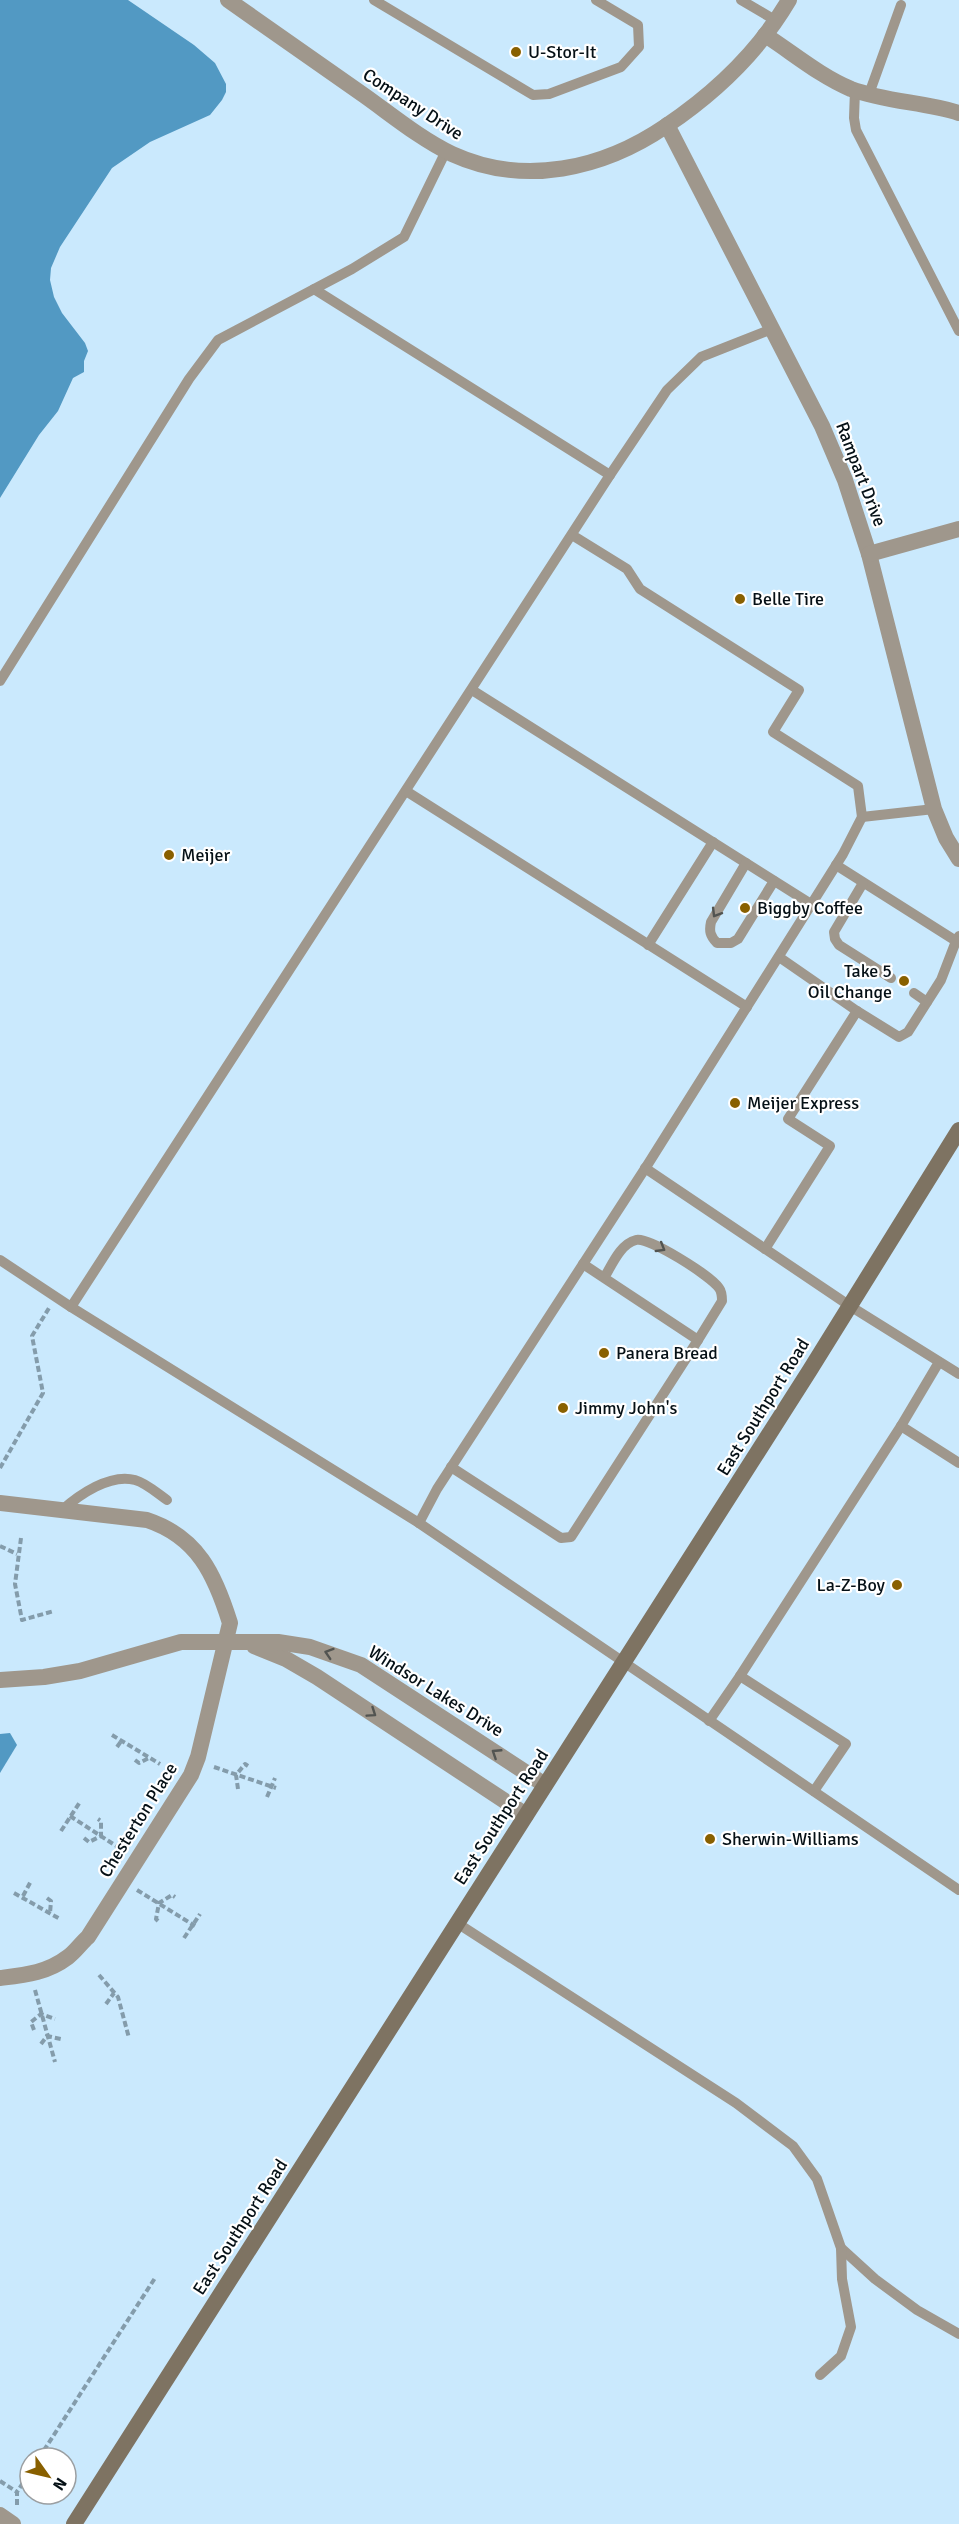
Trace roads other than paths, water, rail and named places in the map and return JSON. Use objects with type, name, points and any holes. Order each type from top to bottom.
[{"type":"main road","name":"East Southport Road","points":[[74,2524],[850,1306],[959,1130]]},
{"type":"street","name":"Company Drive","points":[[228,0],[446,151],[473,162],[522,172],[553,171],[595,162],[638,144],[720,84],[765,35],[789,0]]},
{"type":"street","points":[[765,35],[828,77],[862,92],[959,113]]},
{"type":"street","name":"Rampart Drive","points":[[667,125],[835,454],[856,510],[869,554],[934,809],[946,838],[959,859]]},
{"type":"street","points":[[869,554],[959,529]]},
{"type":"street","name":"Chesterton Place","points":[[0,1503],[147,1520],[166,1527],[181,1536],[196,1551],[227,1608],[230,1623],[191,1775],[88,1937],[56,1965],[31,1975],[0,1978]]},
{"type":"street","name":"Windsor Lakes Drive","points":[[227,1641],[252,1645],[286,1659],[317,1677],[526,1815]]},
{"type":"street","name":"Windsor Lakes Drive","points":[[0,1680],[52,1676],[80,1671],[181,1642],[278,1642],[310,1647],[361,1665],[545,1785]]},
{"type":"street","points":[[0,2515],[13,2524]]},
{"type":"lane","points":[[374,0],[532,94],[549,94],[621,67],[639,47],[638,25],[596,0]]},
{"type":"lane","points":[[741,0],[776,20]]},
{"type":"lane","points":[[901,5],[862,92],[854,117],[862,145],[883,181],[959,331]]},
{"type":"lane","points":[[0,681],[189,379],[218,340],[352,269],[404,237],[446,151]]},
{"type":"lane","points":[[315,289],[610,476]]},
{"type":"lane","points":[[71,1307],[667,390],[701,357],[772,329]]},
{"type":"lane","points":[[419,1523],[451,1467],[747,1007],[836,865],[862,817],[858,786],[773,732],[799,690],[640,589],[627,569],[572,535]]},
{"type":"lane","points":[[472,690],[811,904]]},
{"type":"lane","points":[[406,791],[747,1007]]},
{"type":"lane","points":[[862,817],[934,809]]},
{"type":"lane","points":[[648,945],[713,842]]},
{"type":"lane","points":[[746,863],[711,921],[709,929],[711,937],[717,943],[731,943],[738,939],[774,881]]},
{"type":"lane","points":[[778,957],[899,1037],[908,1032],[941,980],[957,939],[836,865]]},
{"type":"lane","points":[[863,883],[834,932],[835,939],[839,945],[891,978]]},
{"type":"lane","points":[[914,993],[927,1002]]},
{"type":"lane","points":[[765,1249],[830,1146],[788,1119],[857,1011]]},
{"type":"lane","points":[[645,1168],[850,1306],[959,1374]]},
{"type":"lane","points":[[451,1467],[561,1538],[571,1537],[717,1313],[722,1301],[722,1294],[714,1282],[658,1246],[641,1239],[629,1242],[623,1247],[604,1278]]},
{"type":"lane","points":[[0,1260],[55,1297],[419,1523],[959,1890]]},
{"type":"lane","points":[[583,1264],[698,1340]]},
{"type":"lane","points":[[709,1721],[901,1426],[939,1362]]},
{"type":"lane","points":[[901,1426],[959,1463]]},
{"type":"lane","points":[[62,1510],[89,1488],[125,1479],[143,1483],[167,1500]]},
{"type":"lane","points":[[740,1676],[846,1744],[814,1791]]},
{"type":"lane","points":[[457,1923],[736,2103],[793,2146],[817,2179],[841,2248],[842,2278],[851,2327],[841,2356],[820,2375]]},
{"type":"lane","points":[[841,2248],[917,2310],[959,2334]]},
{"type":"water","points":[[0,0],[128,0],[194,45],[215,63],[226,84],[226,92],[210,115],[150,142],[112,168],[60,247],[51,268],[50,280],[54,297],[62,313],[85,343],[88,351],[84,361],[84,372],[73,378],[58,411],[39,435],[0,498]]},
{"type":"water","points":[[10,1733],[17,1745],[0,1773],[0,1734]]},
{"type":"place","name":"U-Stor-It","points":[[516,52]]},
{"type":"place","name":"Belle Tire","points":[[740,599]]},
{"type":"place","name":"Meijer","points":[[169,855]]},
{"type":"place","name":"Biggby Coffee","points":[[745,908]]},
{"type":"place","name":"Take 5 Oil Change","points":[[904,981]]},
{"type":"place","name":"Meijer Express","points":[[735,1103]]},
{"type":"place","name":"Panera Bread","points":[[604,1353]]},
{"type":"place","name":"Jimmy John's","points":[[563,1408]]},
{"type":"place","name":"La-Z-Boy","points":[[897,1585]]},
{"type":"place","name":"Sherwin-Williams","points":[[710,1839]]}]
